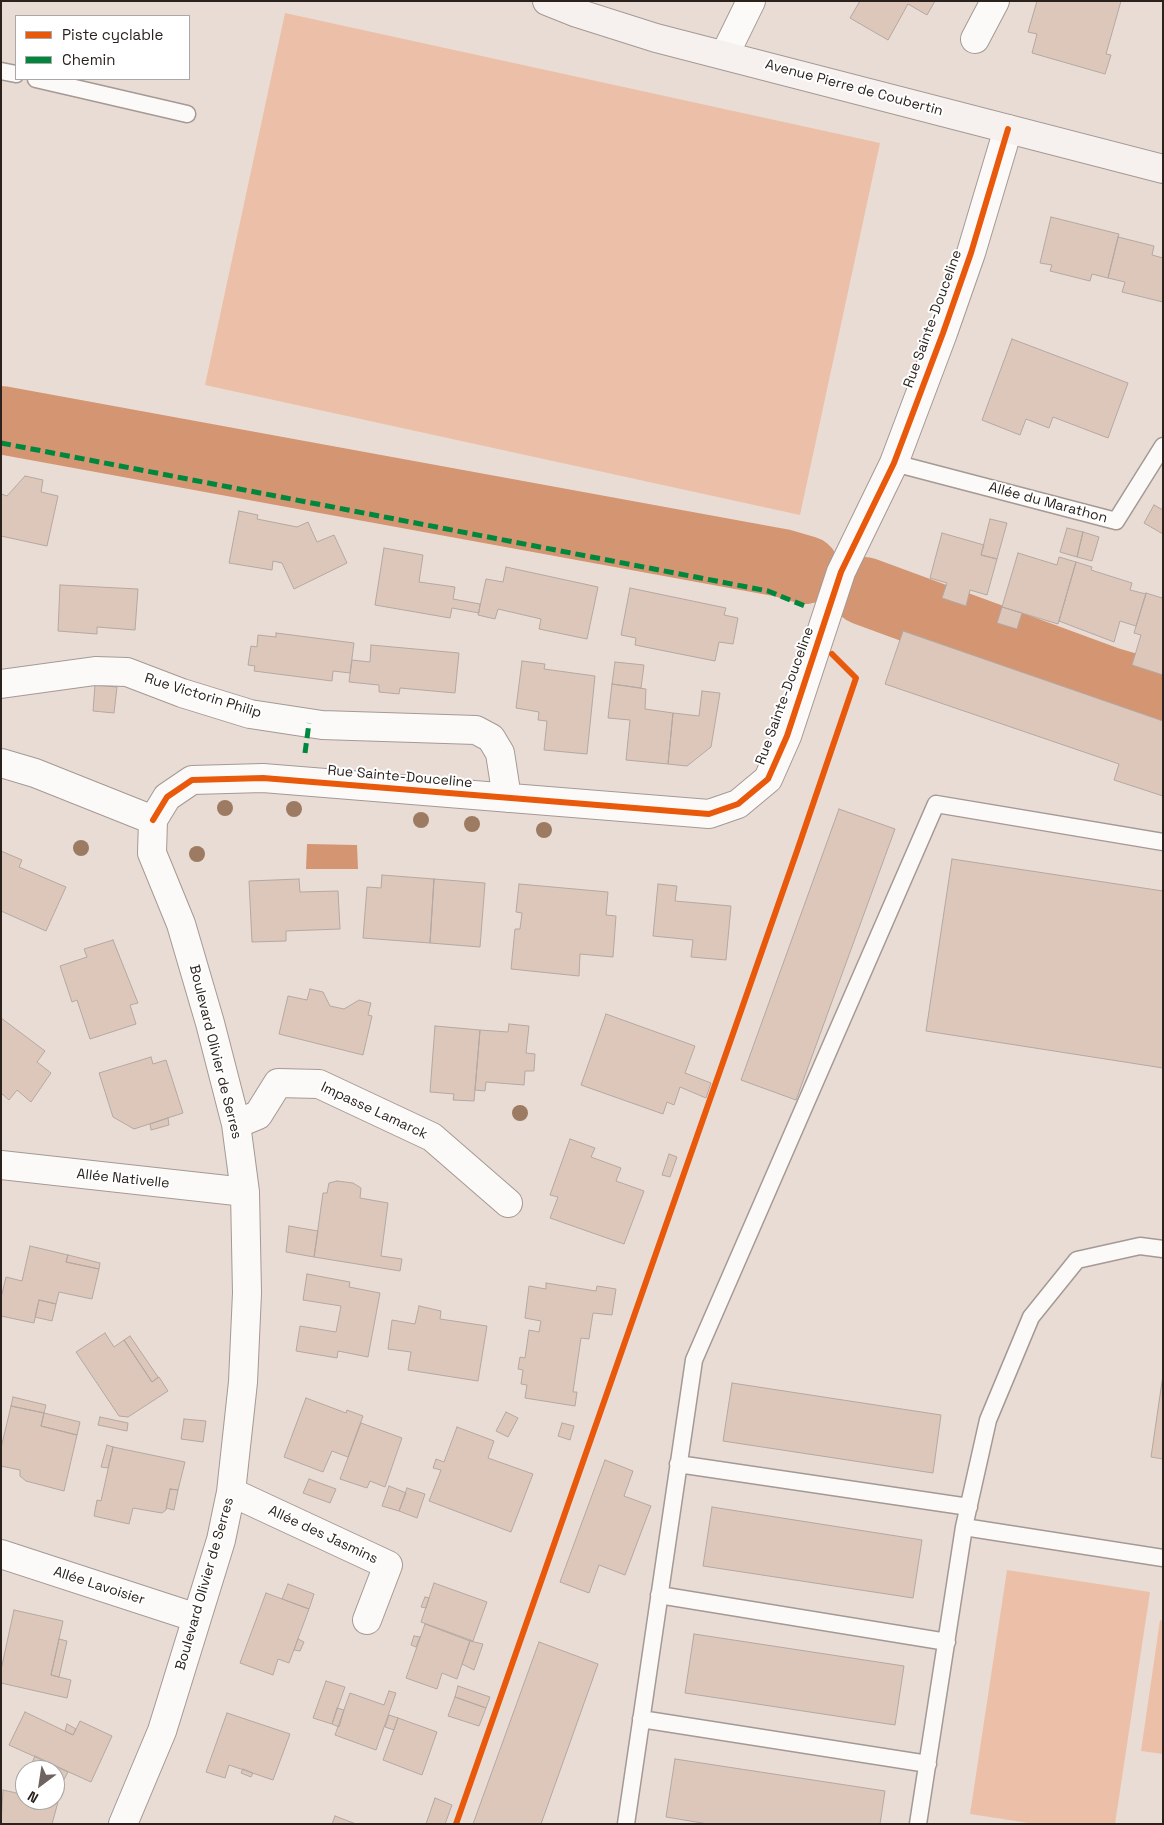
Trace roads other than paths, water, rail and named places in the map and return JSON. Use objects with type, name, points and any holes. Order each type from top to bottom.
[{"type":"street","name":"Avenue Pierre de Coubertin","points":[[547,1],[576,13],[656,38],[725,54],[1163,168]]},
{"type":"street","points":[[725,54],[751,1]]},
{"type":"street","points":[[975,39],[994,1]]},
{"type":"street","name":"Rue Sainte-Douceline","points":[[152,820],[167,797],[192,780],[263,778],[709,814],[738,804],[768,779],[787,736],[841,572],[894,463],[971,253],[1008,129]]},
{"type":"street","name":"Rue Victorin Philip","points":[[1,684],[95,671],[127,672],[182,693],[250,714],[280,719],[322,725],[476,730],[491,738],[500,753],[507,798]]},
{"type":"street","points":[[1,762],[35,773],[152,820]]},
{"type":"street","name":"Boulevard Olivier de Serres","points":[[123,1824],[162,1731],[221,1540],[231,1492],[243,1382],[247,1292],[245,1192],[236,1124],[210,1023],[180,924],[152,853],[152,820]]},
{"type":"street","name":"Impasse Lamarck","points":[[236,1124],[258,1115],[278,1083],[319,1084],[432,1137],[508,1203]]},
{"type":"street","name":"Allée Nativelle","points":[[1,1165],[245,1192]]},
{"type":"street","name":"Allée des Jasmins","points":[[231,1492],[388,1565],[367,1620]]},
{"type":"street","name":"Allée Lavoisier","points":[[1,1554],[197,1618]]},
{"type":"lane","points":[[1,71],[15,74]]},
{"type":"lane","points":[[40,80],[188,114]]},
{"type":"lane","name":"Allée du Marathon","points":[[894,463],[1116,521],[1163,446]]},
{"type":"lane","points":[[626,1824],[694,1360],[936,804],[1163,842]]},
{"type":"lane","points":[[918,1824],[964,1527],[988,1420],[1031,1317],[1077,1260],[1140,1246],[1163,1250]]},
{"type":"lane","points":[[678,1464],[969,1508]]},
{"type":"lane","points":[[964,1527],[1163,1558]]},
{"type":"lane","points":[[659,1595],[947,1642]]},
{"type":"lane","points":[[641,1719],[928,1764]]},
{"type":"waterway","points":[[1,420],[782,563],[806,570]]},
{"type":"waterway","points":[[864,591],[1106,680],[1163,697]]}]
